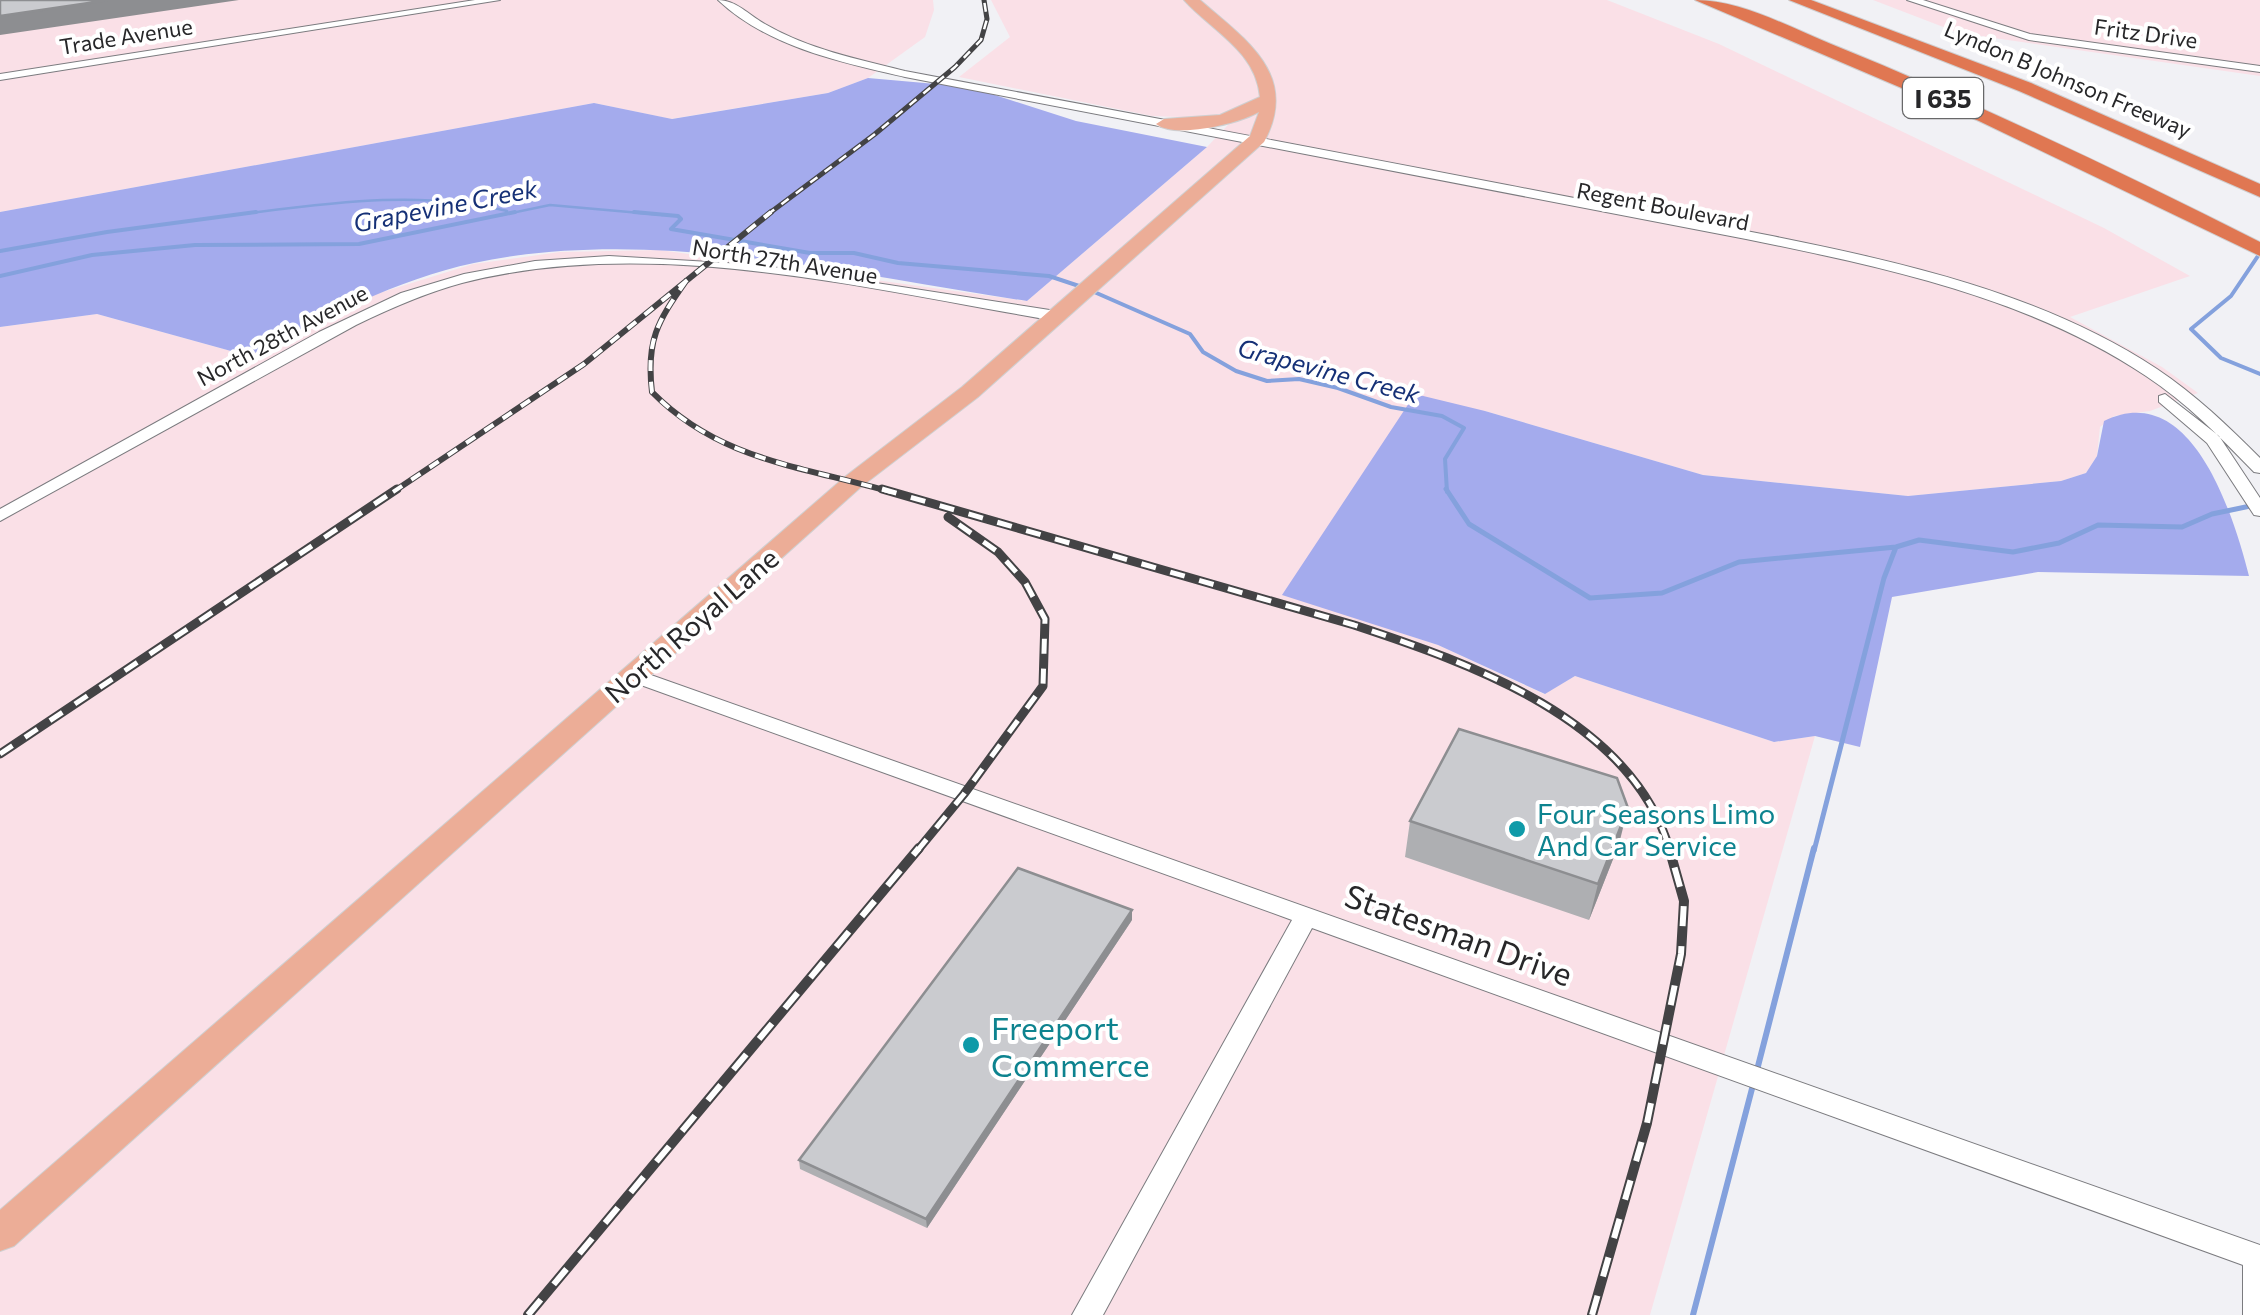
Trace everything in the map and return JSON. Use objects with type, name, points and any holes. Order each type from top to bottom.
[{"type":"highway","points":[[1691,0],[1826,48]]},
{"type":"highway","name":"I 635","points":[[1703,0],[1826,48],[2054,147],[2260,250]]},
{"type":"highway","name":"Lyndon B Johnson Freeway","points":[[1797,0],[1908,40],[2260,190]]},
{"type":"highway","points":[[1808,0],[1908,40]]},
{"type":"main road","points":[[1164,124],[1230,119],[1254,110],[1270,98],[1266,76],[1256,59],[1191,0]]},
{"type":"main road","name":"North Royal Lane","points":[[0,1234],[854,481],[970,392],[1250,146],[1267,118],[1270,98]]},
{"type":"street","name":"Trade Avenue","points":[[0,76],[495,0]]},
{"type":"street","name":"Regent Boulevard","points":[[724,0],[760,28],[796,45],[986,91],[1164,124],[1250,146],[1931,274],[2076,331],[2137,364],[2188,400],[2260,468]]},
{"type":"street","name":"Fritz Drive","points":[[1912,0],[2030,36],[2260,70]]},
{"type":"street","name":"Regent Boulevard","points":[[986,91],[1005,98],[1903,277],[2049,330],[2124,370],[2214,440],[2260,510]]},
{"type":"street","name":"North 28th Avenue","points":[[0,516],[354,319],[405,298],[464,278],[526,266],[614,259],[668,262]]},
{"type":"street","name":"North 27th Avenue","points":[[668,262],[685,269],[1057,315]]},
{"type":"street","points":[[2169,402],[2188,400]]},
{"type":"street","name":"Statesman Drive","points":[[634,675],[2258,1258]]},
{"type":"street","points":[[1087,1315],[1306,916]]},
{"type":"street","points":[[2258,1258],[2258,1315]]},
{"type":"shaded area","points":[[0,0],[933,0],[934,10],[925,37],[868,78],[828,93],[671,119],[594,103],[0,212]]},
{"type":"shaded area","points":[[991,0],[1607,0],[1719,44],[2104,228],[2190,276],[2070,317],[2162,367],[2198,393],[2150,411],[2114,416],[2100,427],[2097,456],[2086,473],[2061,481],[1908,496],[1703,475],[1485,411],[1283,594],[1438,645],[1544,694],[1575,676],[1774,742],[1815,736],[1650,1315],[0,1315],[0,327],[97,314],[249,356],[373,295],[473,264],[560,252],[660,250],[1027,301],[1207,147],[1244,108],[1206,118],[1152,116],[959,77],[1010,37]]},
{"type":"shaded area","points":[[1873,0],[2260,0],[2260,76],[1959,33]]},
{"type":"shaded area","points":[[868,78],[970,87],[1076,121],[1207,147],[1027,301],[751,258],[611,249],[542,253],[444,270],[359,302],[249,356],[97,314],[0,327],[0,212],[594,103],[672,119],[828,93]]},
{"type":"shaded area","points":[[1415,394],[1703,475],[1908,496],[2061,481],[2086,473],[2097,456],[2104,421],[2135,413],[2161,418],[2184,435],[2203,459],[2232,519],[2249,576],[2038,572],[1892,597],[1860,747],[1815,736],[1774,742],[1575,676],[1545,694],[1438,645],[1282,595]]},
{"type":"building","points":[[0,0],[109,0],[0,16]]},
{"type":"building","name":"Four Seasons Limo And Car Service","points":[[1459,729],[1617,778],[1628,808],[1598,884],[1410,821]]},
{"type":"building","name":"Freeport Commerce","points":[[1018,868],[1132,910],[926,1219],[799,1160]]},
{"type":"waterway","points":[[234,215],[336,203],[405,200],[473,204],[507,211]]},
{"type":"waterway","name":"Grapevine Creek","points":[[502,215],[550,205],[663,215]]},
{"type":"waterway","points":[[0,251],[256,212]]},
{"type":"waterway","name":"Grapevine Creek","points":[[0,276],[92,255],[195,245],[359,244],[515,212]]},
{"type":"waterway","name":"Grapevine Creek","points":[[634,212],[678,216],[681,219],[671,229],[810,253],[854,253],[898,263],[1049,276],[1082,287]]},
{"type":"waterway","name":"Grapevine Creek","points":[[2260,253],[2231,296],[2191,329],[2221,358],[2260,374]]},
{"type":"waterway","name":"Grapevine Creek","points":[[1092,291],[1190,334],[1203,352],[1236,371],[1267,381],[1299,379],[1338,388],[1391,407],[1442,416],[1464,428],[1445,459],[1447,490]]},
{"type":"waterway","name":"Grapevine Creek","points":[[1447,490],[1469,524],[1590,598],[1662,593],[1739,562],[1896,547]]},
{"type":"waterway","name":"Grapevine Creek","points":[[1896,547],[1919,540],[2013,552],[2059,543],[2098,525],[2182,527],[2212,514],[2260,504]]},
{"type":"waterway","points":[[1814,851],[1884,578],[1896,547]]},
{"type":"waterway","points":[[1757,1070],[1814,848]]},
{"type":"waterway","points":[[1693,1315],[1754,1081]]},
{"type":"railway","points":[[771,212],[875,134],[955,67],[981,40],[987,19],[984,0]]},
{"type":"railway","points":[[686,281],[771,212]]},
{"type":"railway","points":[[767,215],[771,212]]},
{"type":"railway","points":[[393,492],[584,364],[686,281]]},
{"type":"railway","points":[[686,281],[668,308],[652,345],[652,392],[678,415],[734,447],[891,492]]},
{"type":"railway","points":[[0,754],[397,489]]},
{"type":"railway","points":[[882,489],[1354,625],[1495,678],[1584,732],[1621,765],[1651,805],[1670,850]]},
{"type":"railway","points":[[917,851],[1043,686],[1045,619],[1025,582],[998,552],[948,517]]},
{"type":"railway","points":[[528,1315],[919,848]]},
{"type":"railway","points":[[1592,1315],[1647,1123],[1681,954],[1684,901],[1670,850]]},
{"type":"place","name":"Four Seasons Limo And Car Service","points":[[1517,829]]},
{"type":"place","name":"Freeport Commerce","points":[[971,1045]]}]
